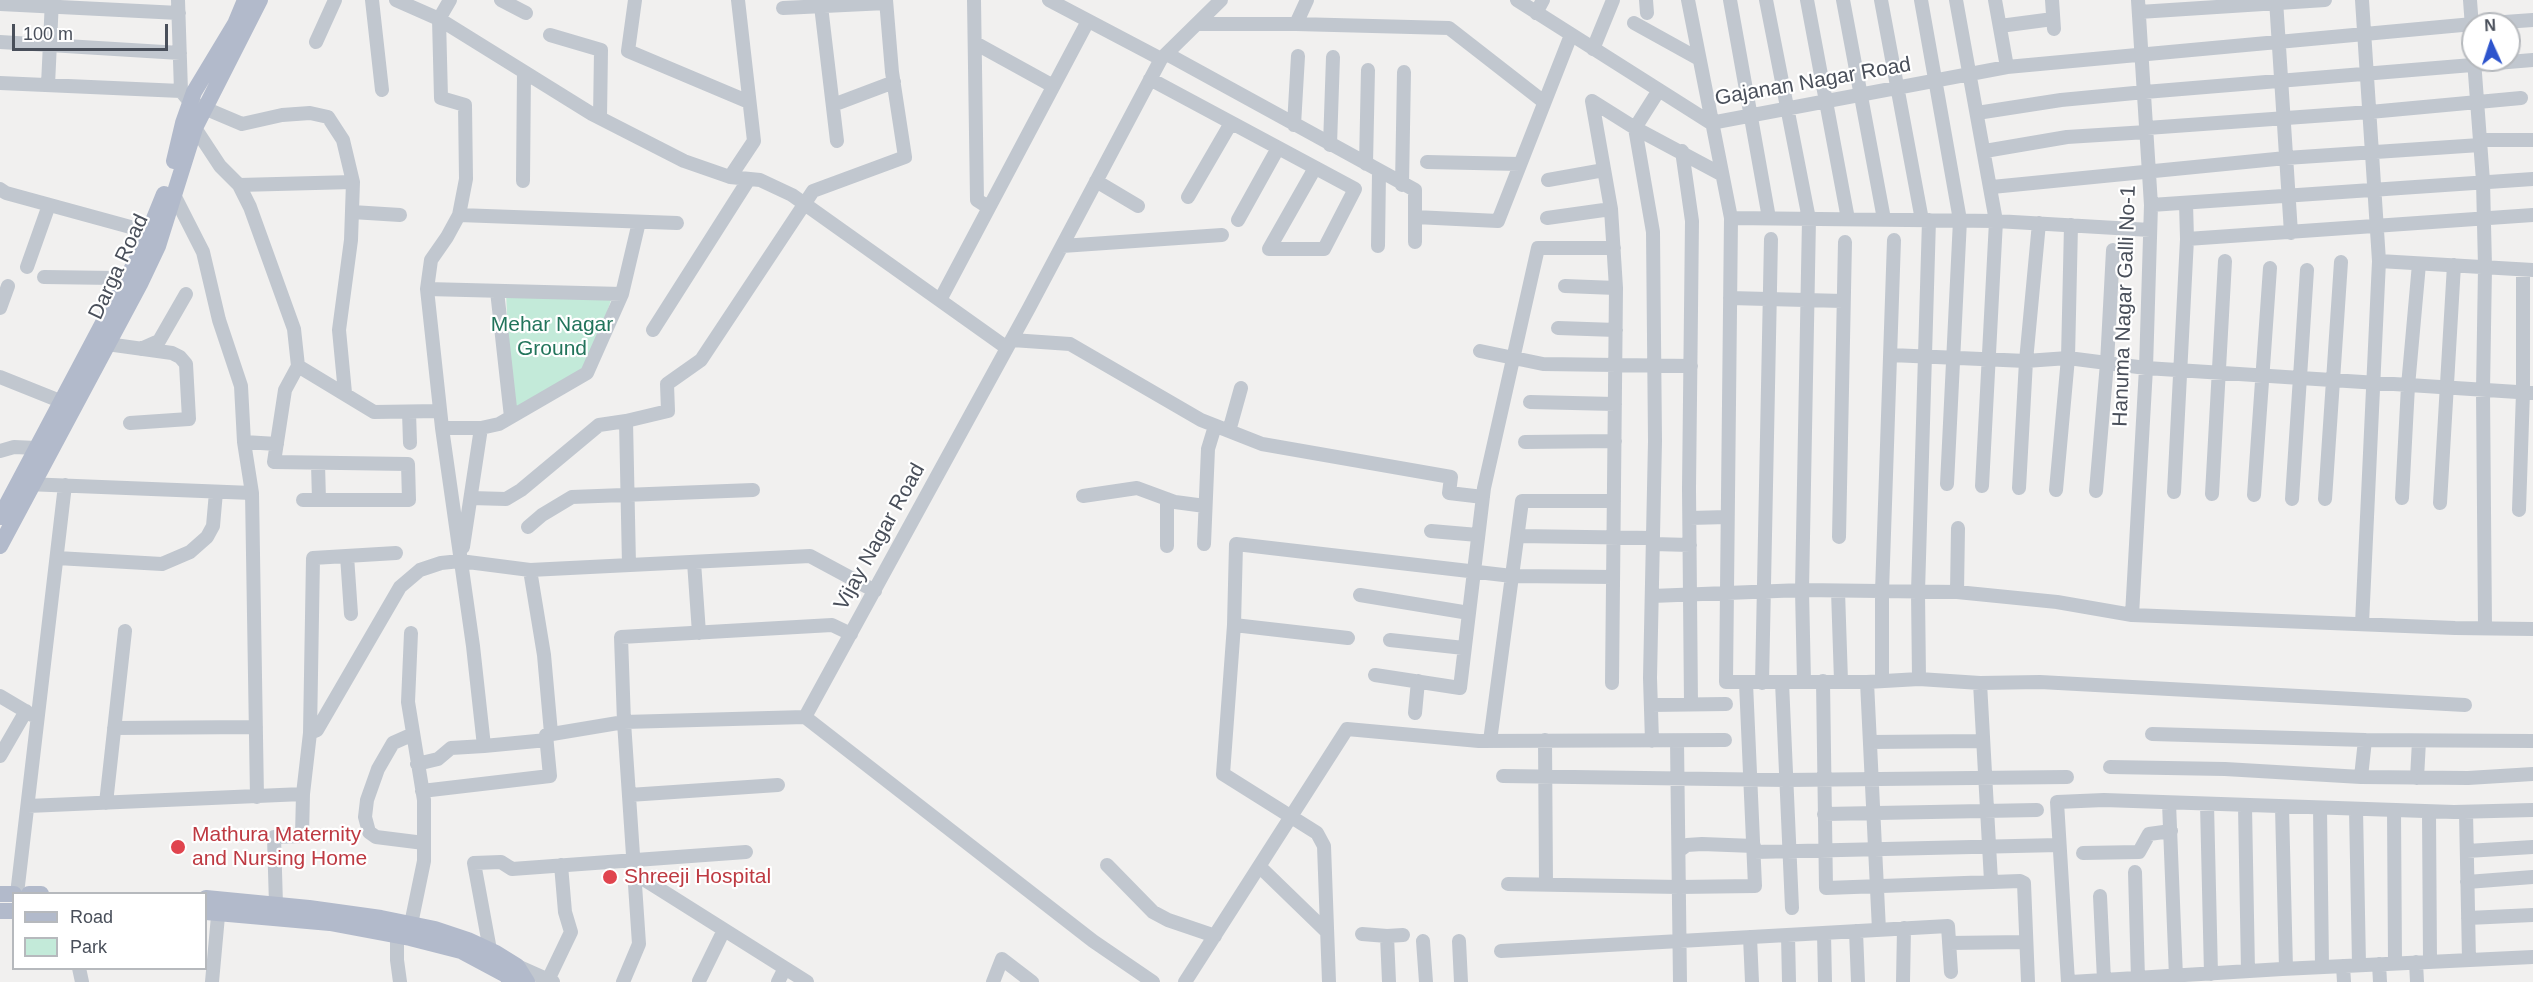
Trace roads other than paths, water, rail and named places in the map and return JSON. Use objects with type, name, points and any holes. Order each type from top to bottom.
[{"type":"main road","name":"Darga Road","points":[[0,546],[16,489],[36,448],[107,344],[140,284],[183,123],[194,92],[235,24],[245,0]]},
{"type":"main road","name":"Darga Road","points":[[0,517],[67,404],[130,272],[155,233],[174,195],[195,128],[192,101],[260,0]]},
{"type":"main road","points":[[212,906],[276,905],[411,924],[468,940],[490,950],[511,974]]},
{"type":"main road","points":[[212,906],[330,923],[461,951],[527,982]]},
{"type":"street","points":[[316,42],[335,0]]},
{"type":"street","points":[[372,0],[382,90]]},
{"type":"street","points":[[396,0],[439,19],[600,118],[684,161],[730,177],[760,180],[792,195],[940,300],[1009,344],[1070,344],[1201,420],[1262,444],[1451,477],[1449,493],[1483,497]]},
{"type":"street","points":[[450,0],[439,19],[441,98],[465,105],[466,179],[459,215],[431,260],[427,289],[441,428],[484,746]]},
{"type":"street","points":[[501,0],[526,13]]},
{"type":"street","points":[[635,0],[628,51],[749,102]]},
{"type":"street","points":[[730,177],[754,141],[738,0]]},
{"type":"street","points":[[974,0],[977,200],[988,207]]},
{"type":"street","points":[[1049,0],[1294,124],[1402,185],[1415,190],[1415,242]]},
{"type":"street","points":[[1296,24],[1307,0]]},
{"type":"street","name":"Gajanan Nagar Road","points":[[1517,0],[1711,123],[2007,67],[2461,25]]},
{"type":"street","points":[[1536,13],[1543,0]]},
{"type":"street","points":[[1593,49],[1613,0]]},
{"type":"street","points":[[1688,0],[1731,218],[1726,682],[1867,682],[1919,679],[1980,683],[2040,682],[2465,705]]},
{"type":"street","points":[[1730,0],[1769,218]]},
{"type":"street","points":[[1766,0],[1809,219],[1802,590],[1804,682]]},
{"type":"street","points":[[1807,0],[1848,219]]},
{"type":"street","points":[[1843,0],[1884,219]]},
{"type":"street","points":[[1881,0],[1925,220],[1925,356],[1918,592],[1919,679]]},
{"type":"street","points":[[1921,0],[1960,220],[1947,484]]},
{"type":"street","points":[[1956,0],[1992,187],[1996,221],[1982,486]]},
{"type":"street","points":[[1995,0],[2007,67]]},
{"type":"street","points":[[2000,26],[2054,24],[2052,0]]},
{"type":"street","points":[[2138,6],[2325,0]]},
{"type":"street","points":[[2362,0],[2379,261],[2362,624]]},
{"type":"street","name":"Vijay Nagar Road","points":[[805,717],[1150,80],[1164,57],[1218,1]]},
{"type":"street","points":[[471,498],[506,499],[521,490],[599,425],[668,411],[667,384],[701,360],[813,191],[905,157],[886,2],[783,8]]},
{"type":"street","points":[[2276,2],[2291,233]]},
{"type":"street","points":[[0,4],[52,3],[178,7],[180,53],[192,101]]},
{"type":"street","points":[[48,85],[52,3]]},
{"type":"street","points":[[821,6],[837,141]]},
{"type":"street","name":"Hanuma Nagar Galli No-1","points":[[2132,615],[2146,369],[2151,205],[2138,6]]},
{"type":"street","points":[[940,300],[1088,21]]},
{"type":"street","points":[[1634,23],[1699,59]]},
{"type":"street","points":[[1197,24],[1449,28],[1544,102]]},
{"type":"street","points":[[1415,217],[1498,220],[1570,35]]},
{"type":"street","points":[[550,36],[601,50],[600,118]]},
{"type":"street","points":[[0,42],[180,53]]},
{"type":"street","points":[[975,43],[1053,86]]},
{"type":"street","points":[[1294,124],[1298,56]]},
{"type":"street","points":[[1330,145],[1333,57]]},
{"type":"street","points":[[1977,113],[2061,100],[2461,62]]},
{"type":"street","points":[[1366,164],[1368,70]]},
{"type":"street","points":[[523,181],[524,72]]},
{"type":"street","points":[[1402,185],[1404,72]]},
{"type":"street","points":[[2475,72],[2483,182],[2485,267],[2483,391],[2485,628]]},
{"type":"street","points":[[1150,80],[1316,168],[1355,189],[1324,249],[1269,249],[1316,168]]},
{"type":"street","points":[[833,105],[894,82]]},
{"type":"street","points":[[0,83],[48,85],[192,101],[242,124],[282,115],[310,112],[328,117],[343,140],[353,182],[351,240],[339,330],[345,393]]},
{"type":"street","points":[[1652,741],[1653,232],[1635,128],[1659,90]]},
{"type":"street","points":[[1984,151],[2067,137],[2521,98]]},
{"type":"street","points":[[1612,684],[1616,288],[1611,209],[1592,101],[1635,128],[1721,174]]},
{"type":"street","points":[[1188,197],[1231,123]]},
{"type":"street","points":[[195,128],[220,166],[239,185],[250,207],[294,329],[298,366],[285,390],[274,462],[408,464],[410,500],[303,500]]},
{"type":"street","points":[[1992,187],[2286,158],[2373,153],[2480,142],[2533,140]]},
{"type":"street","points":[[1238,220],[1278,148]]},
{"type":"street","points":[[1682,152],[1692,221],[1691,704]]},
{"type":"street","points":[[1427,162],[1520,164]]},
{"type":"street","points":[[1548,180],[1604,170]]},
{"type":"street","points":[[1378,246],[1379,172]]},
{"type":"street","points":[[653,330],[749,179]]},
{"type":"street","points":[[2151,205],[2533,179]]},
{"type":"street","points":[[1096,181],[1138,206]]},
{"type":"street","points":[[239,185],[353,182]]},
{"type":"street","points":[[0,189],[6,194],[155,233]]},
{"type":"street","points":[[174,195],[203,252],[219,320],[241,386],[244,442],[252,493],[257,797]]},
{"type":"street","points":[[2174,492],[2187,239],[2186,203]]},
{"type":"street","points":[[27,267],[49,205]]},
{"type":"street","points":[[1547,218],[1611,209]]},
{"type":"street","points":[[352,212],[400,215]]},
{"type":"street","points":[[459,215],[677,223]]},
{"type":"street","points":[[2187,239],[2533,216]]},
{"type":"street","points":[[1731,218],[1996,221],[2150,230]]},
{"type":"street","points":[[441,428],[482,428],[499,424],[587,373],[622,294],[639,222]]},
{"type":"street","points":[[2019,488],[2026,361],[2039,223]]},
{"type":"street","points":[[2056,490],[2068,358],[2071,225]]},
{"type":"street","points":[[1062,246],[1222,235]]},
{"type":"street","points":[[1762,682],[1771,239]]},
{"type":"street","points":[[1882,680],[1882,592],[1894,240]]},
{"type":"street","points":[[1839,537],[1845,242]]},
{"type":"street","points":[[1375,675],[1460,688],[1483,497],[1538,248],[1614,248]]},
{"type":"street","points":[[2096,491],[2107,363],[2113,250]]},
{"type":"street","points":[[2212,494],[2225,261]]},
{"type":"street","points":[[2379,261],[2528,270],[2528,393],[2519,510]]},
{"type":"street","points":[[2325,499],[2341,262]]},
{"type":"street","points":[[2402,498],[2408,386],[2419,264]]},
{"type":"street","points":[[2440,503],[2454,265]]},
{"type":"street","points":[[2254,495],[2270,268]]},
{"type":"street","points":[[2292,499],[2307,270]]},
{"type":"street","points":[[44,277],[115,278],[130,272]]},
{"type":"street","points":[[0,308],[8,286]]},
{"type":"street","points":[[1565,286],[1616,288]]},
{"type":"street","points":[[427,289],[622,294]]},
{"type":"street","points":[[497,291],[511,417]]},
{"type":"street","points":[[141,349],[159,341],[186,294]]},
{"type":"street","points":[[1730,298],[1843,301]]},
{"type":"street","points":[[1558,328],[1616,330]]},
{"type":"street","points":[[107,344],[172,353],[186,364],[189,419],[130,423]]},
{"type":"street","points":[[1480,351],[1514,360],[1543,364],[1691,366]]},
{"type":"street","points":[[1891,355],[2026,361],[2068,358],[2146,369],[2528,393]]},
{"type":"street","points":[[298,366],[374,411],[440,411]]},
{"type":"street","points":[[0,377],[67,404]]},
{"type":"street","points":[[1204,544],[1208,449],[1222,428],[1241,388]]},
{"type":"street","points":[[1530,402],[1615,404]]},
{"type":"street","points":[[409,412],[410,443]]},
{"type":"street","points":[[626,421],[629,565]]},
{"type":"street","points":[[460,561],[482,428]]},
{"type":"street","points":[[1526,442],[1615,441]]},
{"type":"street","points":[[244,442],[277,444]]},
{"type":"street","points":[[0,451],[14,447],[36,448]]},
{"type":"street","points":[[318,464],[319,500]]},
{"type":"street","points":[[16,489],[65,485],[252,493]]},
{"type":"street","points":[[15,892],[28,806],[32,715],[57,558],[65,485]]},
{"type":"street","points":[[1083,496],[1137,488],[1167,499],[1205,506]]},
{"type":"street","points":[[528,527],[542,515],[572,497],[753,490]]},
{"type":"street","points":[[57,558],[162,564],[190,552],[207,537],[213,526],[216,492]]},
{"type":"street","points":[[1167,499],[1167,546]]},
{"type":"street","points":[[1490,741],[1522,501],[1614,501]]},
{"type":"street","points":[[1690,518],[1727,517]]},
{"type":"street","points":[[1957,592],[1958,528]]},
{"type":"street","points":[[1431,531],[1478,535]]},
{"type":"street","points":[[1518,536],[1613,537],[1690,545]]},
{"type":"street","points":[[1329,982],[1324,846],[1317,832],[1222,774],[1234,625],[1236,544],[1473,573],[1512,576],[1613,577]]},
{"type":"street","points":[[276,905],[274,837],[303,836],[303,794],[310,733],[313,558],[396,553]]},
{"type":"street","points":[[347,556],[351,614]]},
{"type":"street","points":[[310,733],[317,730],[400,587],[420,570],[460,561],[530,570],[810,556],[875,591]]},
{"type":"street","points":[[694,562],[699,633]]},
{"type":"street","points":[[422,791],[550,776],[544,655],[530,570]]},
{"type":"street","points":[[1652,596],[1802,590],[1957,592],[2056,602],[2132,615],[2533,629]]},
{"type":"street","points":[[1838,591],[1841,681]]},
{"type":"street","points":[[1360,595],[1469,613]]},
{"type":"street","points":[[623,982],[639,945],[624,722],[621,637],[832,625],[851,634]]},
{"type":"street","points":[[1234,625],[1348,638]]},
{"type":"street","points":[[106,803],[125,631]]},
{"type":"street","points":[[411,633],[408,702],[411,735],[422,791],[424,843],[424,861],[411,924]]},
{"type":"street","points":[[1390,640],[1464,648]]},
{"type":"street","points":[[1414,713],[1418,681]]},
{"type":"street","points":[[1823,681],[1826,888],[2020,881],[2024,883],[2028,982]]},
{"type":"street","points":[[1782,682],[1792,908]]},
{"type":"street","points":[[1867,682],[1879,930]]},
{"type":"street","points":[[1508,884],[1755,886],[1746,683]]},
{"type":"street","points":[[1980,683],[1991,881]]},
{"type":"street","points":[[0,696],[32,715]]},
{"type":"street","points":[[1651,705],[1726,704]]},
{"type":"street","points":[[0,756],[32,715]]},
{"type":"street","points":[[417,764],[438,759],[451,748],[549,737],[624,722],[805,717],[1093,941],[1153,982]]},
{"type":"street","points":[[114,728],[256,727]]},
{"type":"street","points":[[1185,982],[1347,729],[1490,741],[1725,740]]},
{"type":"street","points":[[2152,734],[2419,741],[2533,741]]},
{"type":"street","points":[[411,735],[393,742],[378,769],[367,800],[365,817],[369,832],[376,837],[424,843]]},
{"type":"street","points":[[1545,740],[1546,884]]},
{"type":"street","points":[[2361,777],[2365,740]]},
{"type":"street","points":[[1677,741],[1680,982]]},
{"type":"street","points":[[1870,742],[1983,741]]},
{"type":"street","points":[[2417,778],[2419,741]]},
{"type":"street","points":[[2110,767],[2225,769],[2417,778],[2533,774]]},
{"type":"street","points":[[1503,776],[1786,780],[2067,777]]},
{"type":"street","points":[[629,795],[778,785]]},
{"type":"street","points":[[28,806],[303,794]]},
{"type":"street","points":[[2533,810],[2429,812],[2104,800],[2057,802],[2069,982],[2138,978],[2167,979],[2248,971],[2278,973],[2315,967],[2533,957]]},
{"type":"street","points":[[2167,979],[2171,831],[2169,803]]},
{"type":"street","points":[[2207,804],[2211,974]]},
{"type":"street","points":[[2245,806],[2248,971]]},
{"type":"street","points":[[2278,973],[2282,807]]},
{"type":"street","points":[[2310,982],[2315,967],[2320,808]]},
{"type":"street","points":[[2356,809],[2359,965]]},
{"type":"street","points":[[1824,814],[2037,810]]},
{"type":"street","points":[[2394,810],[2395,963]]},
{"type":"street","points":[[2417,982],[2423,962],[2429,812]]},
{"type":"street","points":[[2466,812],[2469,960]]},
{"type":"street","points":[[2082,853],[2139,852],[2149,834],[2171,831]]},
{"type":"street","points":[[1679,851],[1687,845],[1702,844],[1790,851],[2059,845]]},
{"type":"street","points":[[2467,851],[2533,847]]},
{"type":"street","points":[[490,950],[474,864],[501,862],[512,869],[561,865],[634,866],[746,852]]},
{"type":"street","points":[[511,974],[550,981],[571,932],[565,912],[561,865]]},
{"type":"street","points":[[1107,865],[1153,912],[1168,920],[1215,936]]},
{"type":"street","points":[[634,866],[724,930],[807,982]]},
{"type":"street","points":[[1260,867],[1326,931]]},
{"type":"street","points":[[2135,872],[2138,978]]},
{"type":"street","points":[[2468,882],[2533,877]]},
{"type":"street","points":[[2100,896],[2104,980]]},
{"type":"street","points":[[212,906],[212,982]]},
{"type":"street","points":[[2468,918],[2533,915]]},
{"type":"street","points":[[1501,951],[1948,926],[1951,972]]},
{"type":"street","points":[[1904,928],[1904,982]]},
{"type":"street","points":[[699,981],[724,930]]},
{"type":"street","points":[[1856,931],[1858,982]]},
{"type":"street","points":[[1824,933],[1825,982]]},
{"type":"street","points":[[1362,934],[1403,935]]},
{"type":"street","points":[[1788,935],[1789,982]]},
{"type":"street","points":[[397,936],[400,982]]},
{"type":"street","points":[[1387,936],[1389,982]]},
{"type":"street","points":[[1750,937],[1752,982]]},
{"type":"street","points":[[1423,941],[1426,982]]},
{"type":"street","points":[[1459,941],[1461,982]]},
{"type":"street","points":[[1949,943],[2026,942]]},
{"type":"street","points":[[993,982],[1002,959],[1032,982]]},
{"type":"street","points":[[2379,964],[2380,982]]},
{"type":"street","points":[[2343,966],[2344,982]]},
{"type":"street","points":[[778,982],[785,968]]},
{"type":"place","name":"Mathura Maternity and Nursing Home","points":[[178,847]]},
{"type":"place","name":"Shreeji Hospital","points":[[610,877]]},
{"type":"park label","name":"Mehar Nagar Ground","points":[[552,337]]}]
